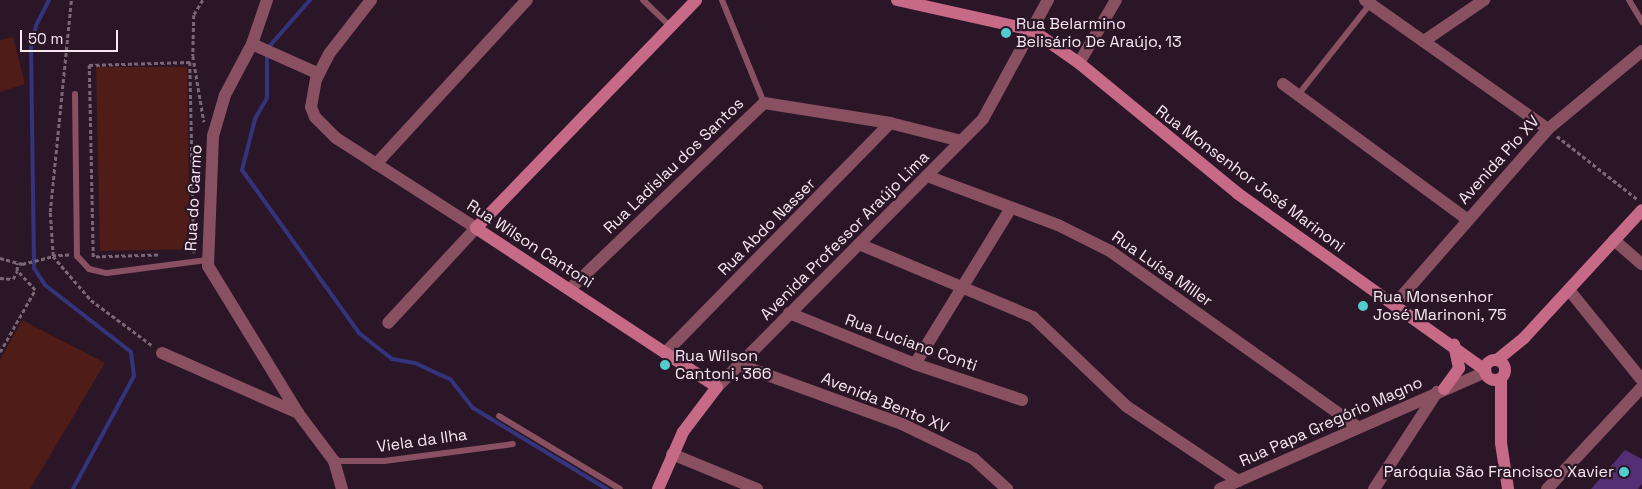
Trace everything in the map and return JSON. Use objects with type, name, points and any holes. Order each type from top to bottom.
[{"type":"street","name":"Rua do Carmo","points":[[267,0],[252,44],[225,96],[213,136],[202,256],[214,281],[298,413],[334,461],[342,489]]},
{"type":"street","points":[[252,44],[319,74],[371,0]]},
{"type":"street","points":[[376,164],[527,0]]},
{"type":"street","points":[[388,322],[696,0]]},
{"type":"street","points":[[897,0],[1032,30]]},
{"type":"street","name":"Avenida Professor Araújo Lima","points":[[658,489],[672,454],[718,387],[789,313],[962,141],[994,103],[1048,0]]},
{"type":"street","points":[[1079,63],[1116,0]]},
{"type":"street","points":[[1424,41],[1484,0]]},
{"type":"street","points":[[1368,2],[1548,129]]},
{"type":"street","name":"Rua Monsenhor José Marinoni","points":[[1032,30],[1079,63],[1179,149],[1394,305],[1493,371]]},
{"type":"street","name":"Avenida Pio XV","points":[[1394,305],[1467,219],[1548,129],[1642,51]]},
{"type":"street","name":"Rua Wilson Cantoni","points":[[319,74],[311,107],[324,129],[718,387]]},
{"type":"street","points":[[1283,84],[1467,219]]},
{"type":"street","name":"Rua Ladislau dos Santos","points":[[570,289],[764,103],[890,123],[962,141]]},
{"type":"street","name":"Rua Abdo Nasser","points":[[666,352],[890,123]]},
{"type":"street","name":"Rua Luísa Miller","points":[[927,176],[1058,225],[1110,251],[1358,427]]},
{"type":"street","points":[[914,364],[1011,208]]},
{"type":"street","points":[[1508,489],[1501,418],[1493,371],[1642,210]]},
{"type":"street","points":[[1614,240],[1642,264]]},
{"type":"street","points":[[859,244],[1033,317],[1126,406],[1238,481]]},
{"type":"street","points":[[1569,290],[1642,380]]},
{"type":"street","name":"Rua Luciano Conti","points":[[789,313],[914,364],[1022,400]]},
{"type":"street","points":[[1374,489],[1459,368],[1454,345]]},
{"type":"street","points":[[162,353],[298,413]]},
{"type":"street","name":"Avenida Bento XV","points":[[740,365],[902,424],[974,460],[1007,489]]},
{"type":"street","name":"Rua Papa Gregório Magno","points":[[1220,489],[1445,389],[1493,371]]},
{"type":"street","points":[[1551,487],[1642,386]]},
{"type":"street","points":[[672,454],[757,489]]},
{"type":"lane","points":[[643,0],[671,27]]},
{"type":"lane","points":[[722,0],[764,103]]},
{"type":"lane","points":[[1628,0],[1642,22]]},
{"type":"lane","points":[[1298,95],[1368,2]]},
{"type":"lane","points":[[75,94],[76,255],[90,269],[107,273],[202,256]]},
{"type":"lane","points":[[499,416],[620,489]]},
{"type":"lane","name":"Viela da Ilha","points":[[334,461],[374,462],[513,444]]},
{"type":"path","points":[[71,0],[51,203],[53,256],[91,300],[162,353]]},
{"type":"path","points":[[200,1],[194,15],[194,60],[198,102],[213,136]]},
{"type":"path","points":[[94,255],[90,65],[190,62],[194,60]]},
{"type":"path","points":[[190,62],[202,256],[190,255]]},
{"type":"path","points":[[1548,129],[1642,203]]},
{"type":"path","points":[[0,258],[22,264],[41,256],[161,256]]},
{"type":"path","points":[[0,278],[13,280],[17,271],[16,263]]},
{"type":"path","points":[[0,352],[34,290],[17,271]]},
{"type":"shaded area","points":[[13,37],[25,84],[0,92],[0,40]]},
{"type":"shaded area","points":[[96,67],[187,67],[190,249],[100,251]]},
{"type":"shaded area","points":[[22,320],[105,363],[30,489],[0,489],[0,360]]},
{"type":"building","name":"Paróquia São Francisco Xavier","points":[[1625,450],[1642,459],[1642,484],[1638,489],[1591,489]]},
{"type":"waterway","points":[[49,0],[36,26],[31,48],[34,268],[45,285],[131,352],[134,376],[73,489]]},
{"type":"waterway","points":[[310,0],[267,49],[267,98],[255,119],[242,170],[359,333],[392,359],[415,363],[451,380],[473,408],[607,489]]},
{"type":"place","name":"Rua Belarmino Belisário De Araújo, 13","points":[[1006,33]]},
{"type":"place","name":"Rua Monsenhor José Marinoni, 75","points":[[1363,306]]},
{"type":"place","name":"Rua Wilson Cantoni, 366","points":[[665,365]]},
{"type":"place","name":"Paróquia São Francisco Xavier","points":[[1624,472]]}]
